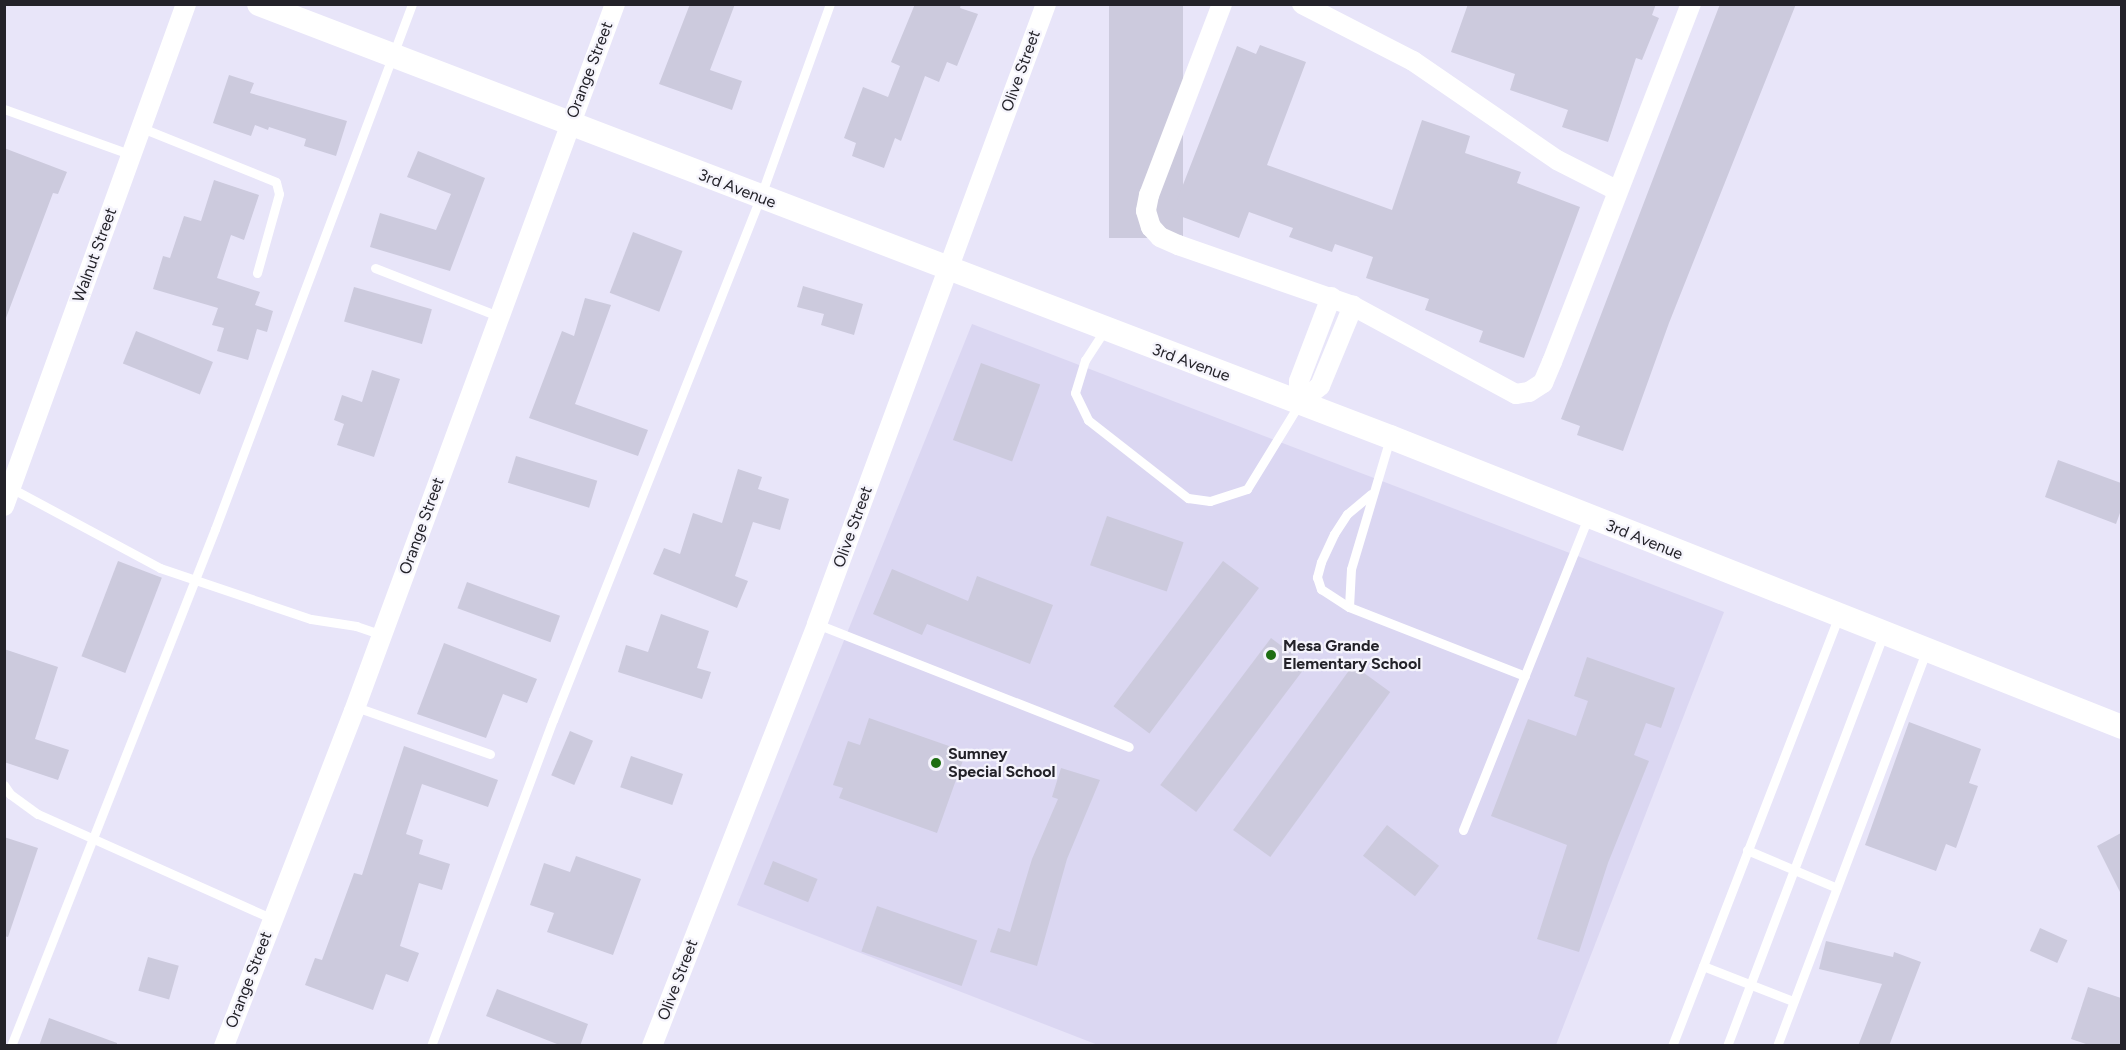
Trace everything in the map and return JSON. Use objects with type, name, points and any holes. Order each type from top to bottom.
[{"type":"street","name":"Walnut Street","points":[[8,497],[186,4]]},
{"type":"street","name":"3rd Avenue","points":[[259,4],[568,125],[1390,437],[1588,518],[2121,727]]},
{"type":"street","name":"Orange Street","points":[[224,1046],[356,707],[568,125],[615,4]]},
{"type":"street","name":"Olive Street","points":[[652,1046],[817,624],[1046,4]]},
{"type":"street","points":[[1222,4],[1149,195],[1146,212],[1151,227],[1160,237],[1178,245],[1353,306],[1497,387],[1516,394],[1529,392],[1542,383],[1552,362],[1691,4]]},
{"type":"street","points":[[1302,4],[1413,61],[1557,160],[1618,191]]},
{"type":"street","points":[[1299,403],[1299,381],[1331,297]]},
{"type":"street","points":[[1299,403],[1320,386],[1353,306]]},
{"type":"lane","points":[[11,1046],[195,579],[412,4]]},
{"type":"lane","points":[[431,1046],[553,720],[760,198],[830,4]]},
{"type":"lane","points":[[4,109],[132,155]]},
{"type":"lane","points":[[142,128],[276,182],[279,194],[257,273]]},
{"type":"lane","points":[[375,268],[498,316]]},
{"type":"lane","points":[[1104,330],[1085,360],[1076,393],[1088,420],[1188,498],[1210,501],[1247,489],[1299,403]]},
{"type":"lane","points":[[1349,607],[1351,569],[1371,494],[1390,437]]},
{"type":"lane","points":[[1371,494],[1347,514],[1321,562],[1317,577],[1322,589],[1349,607],[1525,676]]},
{"type":"lane","points":[[8,497],[160,568],[311,619],[356,626],[382,635]]},
{"type":"lane","points":[[1463,830],[1588,518]]},
{"type":"lane","points":[[1672,1046],[1838,617]]},
{"type":"lane","points":[[817,624],[1129,747]]},
{"type":"lane","points":[[1727,1046],[1883,635]]},
{"type":"lane","points":[[1777,1046],[1835,887],[1926,652]]},
{"type":"lane","points":[[356,707],[490,754]]},
{"type":"lane","points":[[4,784],[10,794],[38,814],[273,919]]},
{"type":"lane","points":[[1747,850],[1835,887]]},
{"type":"lane","points":[[1703,966],[1793,1001]]},
{"type":"shaded area","points":[[972,324],[1724,612],[1556,1045],[1098,1045],[737,905]]},
{"type":"building","points":[[690,4],[735,4],[710,70],[742,81],[732,110],[659,84]]},
{"type":"building","points":[[915,4],[961,4],[960,8],[978,14],[957,66],[947,62],[939,82],[925,76],[901,141],[895,138],[884,168],[852,156],[856,143],[844,138],[863,87],[888,97],[900,66],[891,62]]},
{"type":"building","points":[[1109,4],[1183,4],[1183,238],[1109,238]]},
{"type":"building","points":[[1468,4],[1656,4],[1652,15],[1659,18],[1642,60],[1636,58],[1608,142],[1562,127],[1568,110],[1510,90],[1515,74],[1451,52]]},
{"type":"building","points":[[1720,4],[1796,4],[1669,323],[1623,451],[1577,435],[1580,426],[1561,419]]},
{"type":"building","points":[[1260,45],[1306,62],[1267,165],[1392,210],[1422,120],[1470,136],[1465,153],[1521,172],[1517,183],[1580,207],[1524,358],[1479,342],[1483,331],[1425,310],[1429,299],[1366,278],[1373,257],[1335,244],[1332,252],[1289,237],[1293,228],[1249,212],[1239,238],[1172,213],[1237,46],[1256,54]]},
{"type":"building","points":[[229,75],[254,83],[250,93],[347,121],[336,156],[304,146],[306,139],[269,127],[268,130],[255,125],[251,136],[213,123]]},
{"type":"building","points":[[4,148],[67,172],[58,194],[53,193],[6,318]]},
{"type":"building","points":[[418,151],[485,178],[450,271],[370,247],[380,213],[436,230],[451,194],[407,177]]},
{"type":"building","points":[[214,180],[259,195],[244,240],[231,235],[217,278],[260,292],[255,305],[273,311],[267,332],[257,329],[248,360],[217,351],[224,328],[212,325],[218,308],[153,289],[163,256],[170,258],[184,216],[201,221]]},
{"type":"building","points":[[633,232],[682,251],[659,312],[610,293]]},
{"type":"building","points":[[803,286],[863,304],[854,335],[821,325],[824,314],[797,307]]},
{"type":"building","points":[[354,287],[432,309],[422,344],[344,322]]},
{"type":"building","points":[[585,298],[611,305],[575,404],[648,430],[638,456],[529,418],[562,331],[574,336]]},
{"type":"building","points":[[136,331],[213,362],[200,395],[123,363]]},
{"type":"building","points":[[981,363],[1040,385],[1012,462],[953,440]]},
{"type":"building","points":[[372,370],[400,379],[374,457],[337,445],[344,424],[334,420],[342,395],[362,402]]},
{"type":"building","points":[[516,456],[597,481],[589,508],[508,483]]},
{"type":"building","points":[[2058,460],[2121,483],[2121,510],[2116,524],[2045,497]]},
{"type":"building","points":[[738,469],[762,477],[758,489],[789,499],[780,530],[753,522],[735,576],[748,581],[737,608],[653,574],[664,548],[680,554],[693,513],[722,523]]},
{"type":"building","points":[[1107,516],[1184,542],[1167,592],[1090,565]]},
{"type":"building","points":[[118,561],[162,578],[125,673],[81,656]]},
{"type":"building","points":[[1223,561],[1259,588],[1149,733],[1113,706]]},
{"type":"building","points":[[892,569],[968,601],[977,576],[1053,605],[1030,664],[927,624],[922,635],[873,614]]},
{"type":"building","points":[[467,582],[560,616],[550,642],[457,608]]},
{"type":"building","points":[[661,614],[709,631],[697,668],[711,672],[702,699],[618,672],[626,645],[648,652]]},
{"type":"building","points":[[1271,638],[1307,665],[1196,812],[1160,785]]},
{"type":"building","points":[[444,643],[537,679],[527,703],[503,694],[486,738],[417,714]]},
{"type":"building","points":[[4,649],[58,667],[35,739],[69,750],[58,780],[4,762]]},
{"type":"building","points":[[1587,657],[1675,688],[1661,728],[1646,723],[1634,755],[1649,761],[1608,863],[1579,952],[1537,939],[1567,845],[1491,816],[1528,719],[1576,736],[1588,701],[1574,696]]},
{"type":"building","points":[[1353,665],[1390,692],[1270,857],[1233,830]]},
{"type":"building","points":[[869,718],[966,752],[937,833],[839,798],[843,788],[833,785],[848,741],[860,745]]},
{"type":"building","points":[[1909,722],[1981,749],[1969,783],[1978,786],[1956,848],[1946,844],[1936,871],[1865,845]]},
{"type":"building","points":[[570,731],[593,741],[574,785],[551,775]]},
{"type":"building","points":[[404,746],[498,780],[488,807],[422,784],[406,834],[423,840],[419,854],[450,864],[442,890],[419,883],[400,946],[419,953],[408,982],[386,974],[373,1010],[305,985],[315,958],[322,960],[354,873],[362,875]]},
{"type":"building","points":[[631,756],[683,774],[672,805],[620,787]]},
{"type":"building","points":[[1061,768],[1100,780],[1067,859],[1037,966],[990,952],[998,928],[1010,932],[1032,859],[1058,799],[1052,797]]},
{"type":"building","points":[[1387,825],[1439,866],[1415,896],[1363,856]]},
{"type":"building","points":[[2121,833],[2121,894],[2097,846]]},
{"type":"building","points":[[4,837],[38,848],[8,937],[4,936]]},
{"type":"building","points":[[576,856],[641,879],[613,955],[547,932],[554,913],[530,905],[544,863],[570,872]]},
{"type":"building","points":[[773,861],[818,879],[808,902],[764,884]]},
{"type":"building","points":[[877,906],[977,941],[962,986],[861,951]]},
{"type":"building","points":[[2040,928],[2067,940],[2057,963],[2030,951]]},
{"type":"building","points":[[1826,941],[1893,957],[1894,952],[1921,962],[1889,1046],[1858,1046],[1882,984],[1819,969]]},
{"type":"building","points":[[148,957],[179,966],[169,999],[138,991]]},
{"type":"building","points":[[2088,987],[2121,998],[2121,1046],[2092,1046],[2071,1039]]},
{"type":"building","points":[[497,989],[588,1024],[580,1046],[562,1046],[486,1016]]},
{"type":"building","points":[[49,1018],[117,1043],[117,1046],[39,1046]]},
{"type":"place","name":"Mesa Grande Elementary School","points":[[1271,655]]},
{"type":"place","name":"Sumney Special School","points":[[936,763]]}]
